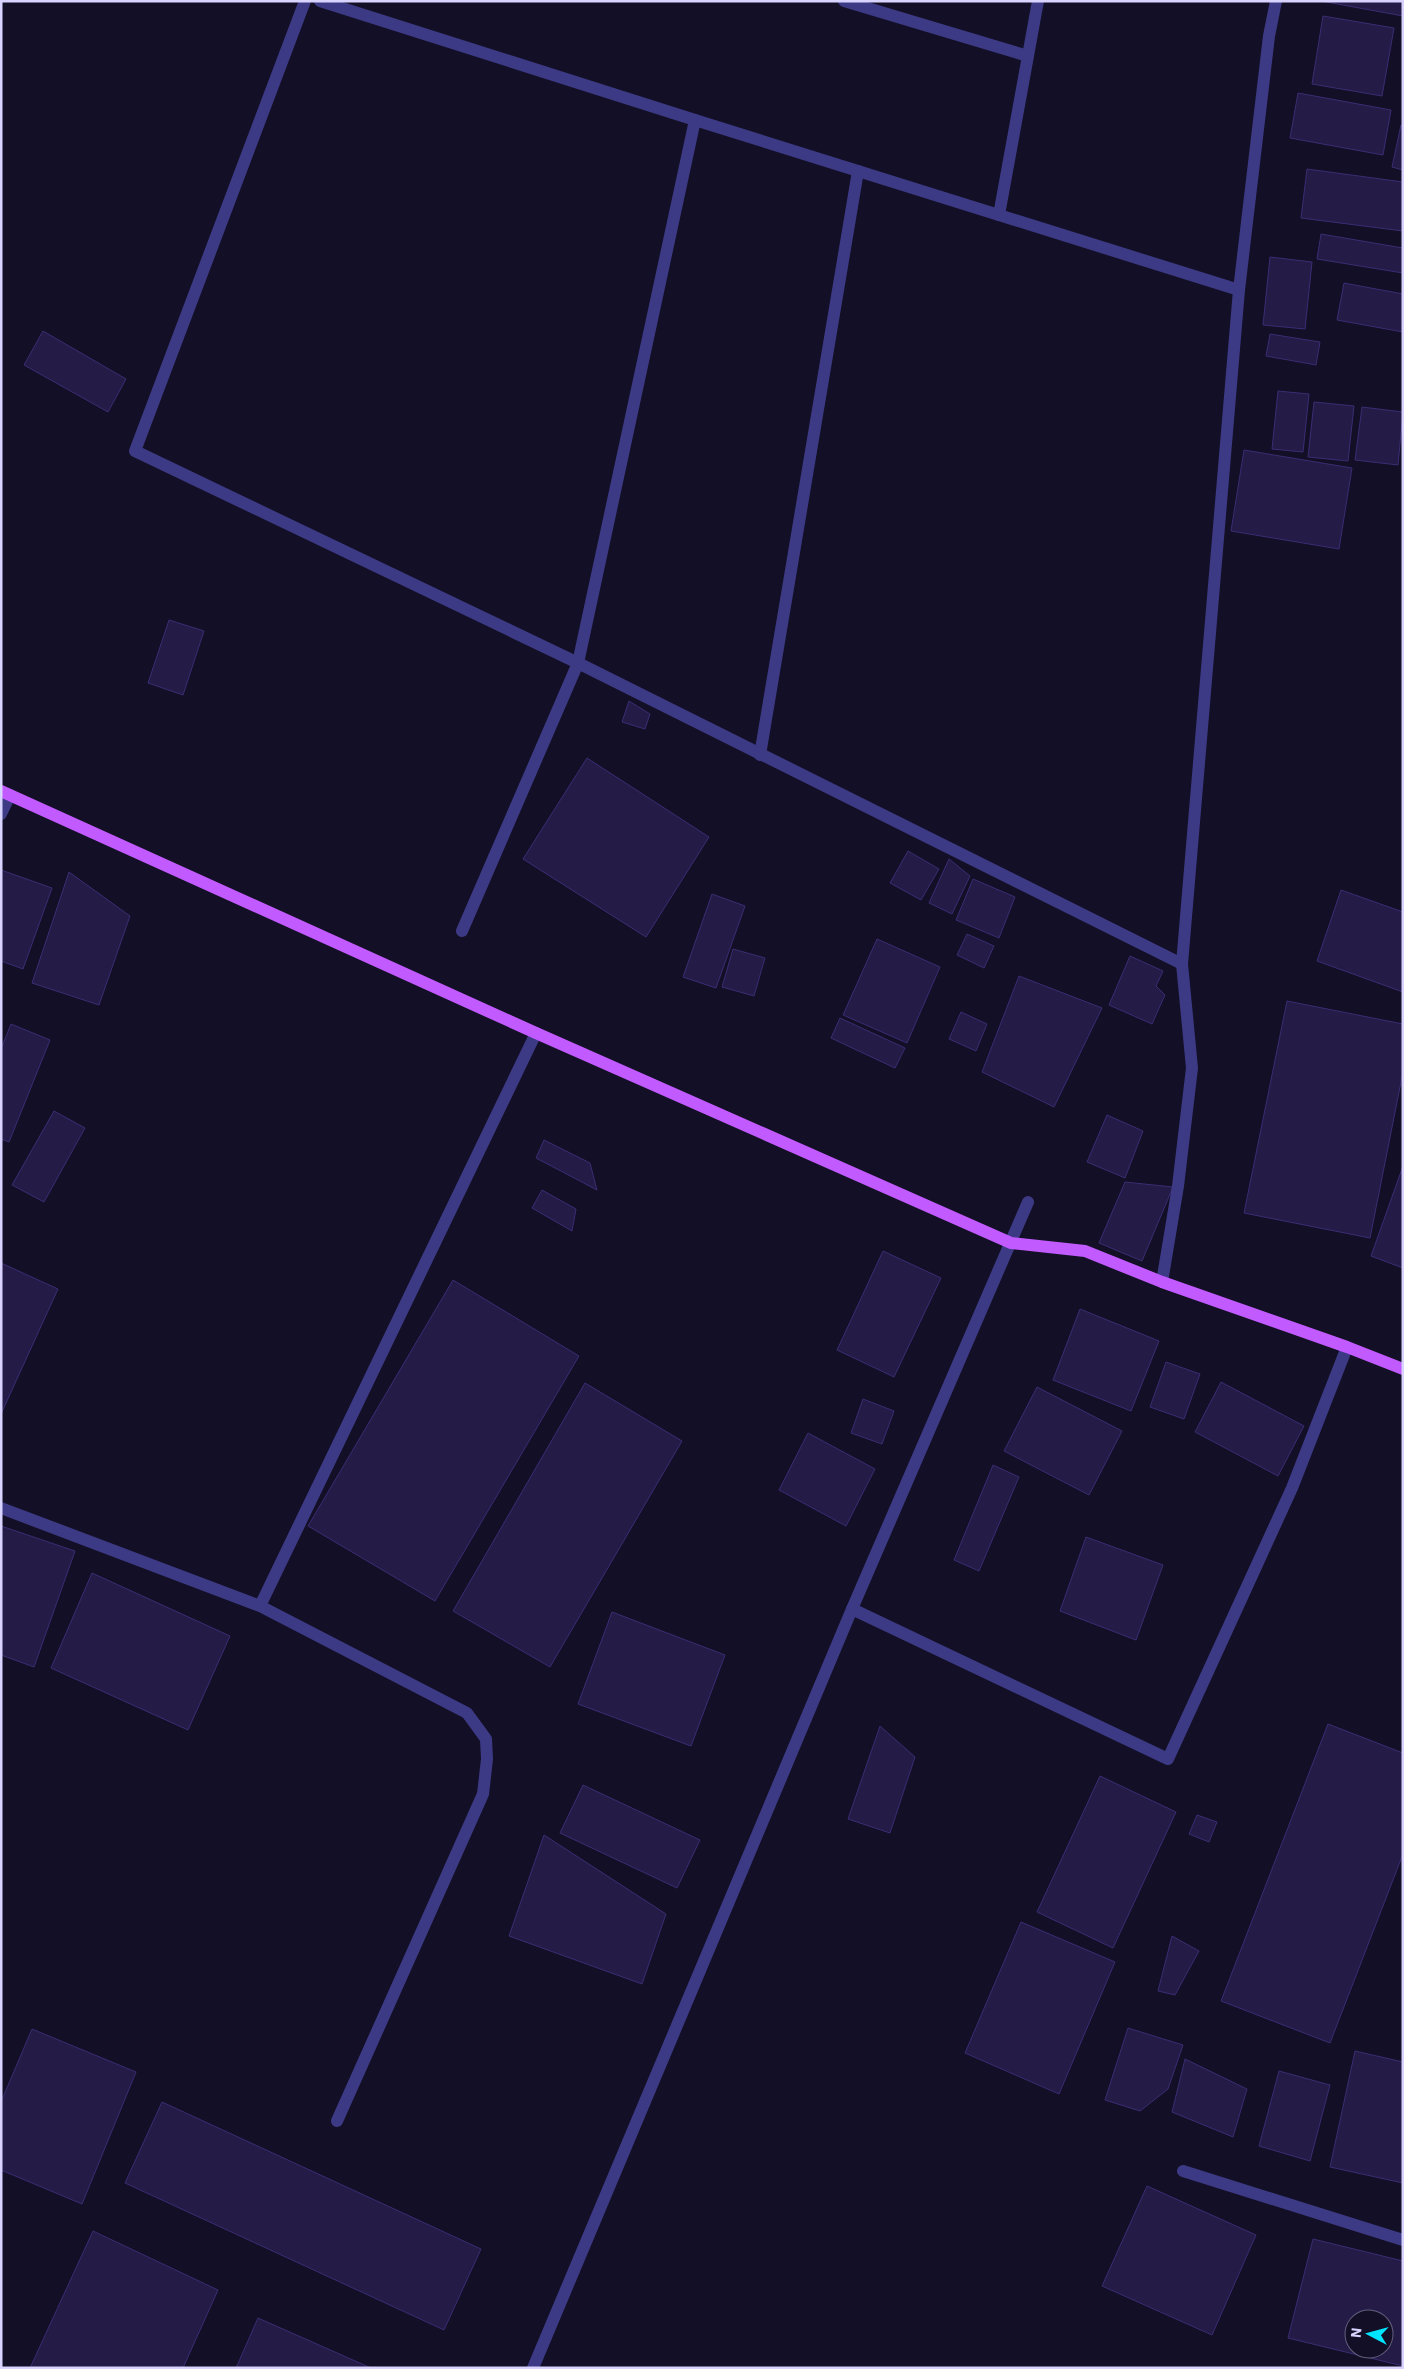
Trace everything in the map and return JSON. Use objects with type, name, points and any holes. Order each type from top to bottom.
[{"type":"main road","points":[[6,793],[536,1033],[1011,1243],[1085,1251],[1162,1282],[1347,1347],[1403,1369]]},
{"type":"street","points":[[305,1],[135,451],[578,663],[1182,964]]},
{"type":"street","points":[[320,1],[1239,290]]},
{"type":"street","points":[[844,1],[1028,56]]},
{"type":"street","points":[[999,215],[1038,1]]},
{"type":"street","points":[[1162,1282],[1178,1186],[1192,1068],[1182,964],[1239,290],[1270,36],[1276,1]]},
{"type":"street","points":[[462,931],[578,663],[695,120]]},
{"type":"street","points":[[760,755],[858,171]]},
{"type":"street","points":[[1,814],[6,793]]},
{"type":"street","points":[[260,1606],[536,1033]]},
{"type":"street","points":[[533,2368],[852,1609],[1028,1202]]},
{"type":"street","points":[[852,1609],[1168,1759],[1292,1488],[1347,1347]]},
{"type":"street","points":[[1,1508],[260,1606],[467,1714],[486,1739],[487,1759],[483,1794],[337,2121]]},
{"type":"street","points":[[1183,2171],[1403,2240]]},
{"type":"building","points":[[1321,1],[1403,1],[1403,16]]},
{"type":"building","points":[[1323,16],[1394,28],[1382,96],[1312,84]]},
{"type":"building","points":[[1298,93],[1391,110],[1383,155],[1290,138]]},
{"type":"building","points":[[1401,125],[1403,125],[1403,170],[1392,167]]},
{"type":"building","points":[[1307,169],[1403,182],[1403,231],[1301,218]]},
{"type":"building","points":[[1321,234],[1403,248],[1403,273],[1317,259]]},
{"type":"building","points":[[1270,257],[1312,262],[1305,329],[1263,325]]},
{"type":"building","points":[[1344,283],[1403,294],[1403,332],[1337,320]]},
{"type":"building","points":[[43,331],[126,379],[108,412],[24,365]]},
{"type":"building","points":[[1270,334],[1320,342],[1316,365],[1266,356]]},
{"type":"building","points":[[1278,391],[1309,394],[1303,452],[1272,449]]},
{"type":"building","points":[[1314,402],[1354,406],[1348,461],[1308,457]]},
{"type":"building","points":[[1362,407],[1403,412],[1398,465],[1355,460]]},
{"type":"building","points":[[1244,450],[1352,468],[1339,549],[1231,531]]},
{"type":"building","points":[[169,620],[204,631],[183,695],[148,683]]},
{"type":"building","points":[[629,701],[650,714],[645,729],[622,722]]},
{"type":"building","points":[[587,758],[709,837],[646,937],[523,859]]},
{"type":"building","points":[[908,851],[939,869],[921,900],[890,883]]},
{"type":"building","points":[[949,859],[970,876],[952,914],[929,903]]},
{"type":"building","points":[[1,870],[52,888],[23,969],[1,961]]},
{"type":"building","points":[[69,872],[130,916],[99,1005],[32,983]]},
{"type":"building","points":[[973,879],[1015,897],[999,938],[956,920]]},
{"type":"building","points":[[1341,890],[1403,912],[1403,992],[1317,961]]},
{"type":"building","points":[[712,894],[745,906],[716,988],[683,977]]},
{"type":"building","points":[[967,934],[994,946],[984,968],[957,955]]},
{"type":"building","points":[[877,939],[940,967],[907,1043],[843,1015]]},
{"type":"building","points":[[733,949],[765,958],[754,996],[722,987]]},
{"type":"building","points":[[1130,956],[1163,971],[1156,986],[1165,995],[1152,1024],[1109,1005]]},
{"type":"building","points":[[1019,976],[1102,1008],[1054,1107],[982,1072]]},
{"type":"building","points":[[1287,1001],[1403,1024],[1403,1072],[1370,1238],[1244,1213]]},
{"type":"building","points":[[961,1012],[987,1024],[976,1051],[949,1039]]},
{"type":"building","points":[[840,1018],[905,1048],[895,1068],[831,1038]]},
{"type":"building","points":[[11,1024],[50,1040],[9,1142],[1,1139],[1,1049]]},
{"type":"building","points":[[54,1111],[85,1128],[44,1202],[12,1185]]},
{"type":"building","points":[[1107,1115],[1143,1131],[1125,1178],[1087,1162]]},
{"type":"building","points":[[544,1140],[590,1163],[597,1190],[536,1158]]},
{"type":"building","points":[[1403,1166],[1403,1268],[1371,1256]]},
{"type":"building","points":[[1125,1182],[1173,1187],[1142,1261],[1099,1243]]},
{"type":"building","points":[[542,1190],[576,1209],[572,1231],[532,1208]]},
{"type":"building","points":[[883,1251],[941,1278],[894,1377],[837,1350]]},
{"type":"building","points":[[1,1263],[58,1289],[1,1414]]},
{"type":"building","points":[[453,1280],[579,1356],[435,1601],[308,1526]]},
{"type":"building","points":[[1080,1309],[1159,1341],[1131,1411],[1053,1380]]},
{"type":"building","points":[[1166,1362],[1200,1374],[1184,1419],[1150,1407]]},
{"type":"building","points":[[1221,1382],[1304,1426],[1278,1476],[1195,1432]]},
{"type":"building","points":[[585,1383],[682,1441],[550,1667],[453,1611]]},
{"type":"building","points":[[1037,1387],[1122,1431],[1089,1495],[1004,1451]]},
{"type":"building","points":[[863,1399],[894,1411],[882,1444],[851,1433]]},
{"type":"building","points":[[808,1433],[875,1469],[846,1526],[779,1490]]},
{"type":"building","points":[[993,1465],[1019,1477],[979,1571],[954,1560]]},
{"type":"building","points":[[1,1526],[75,1551],[34,1667],[1,1655]]},
{"type":"building","points":[[1086,1537],[1163,1565],[1136,1640],[1060,1611]]},
{"type":"building","points":[[92,1573],[230,1636],[188,1730],[51,1668]]},
{"type":"building","points":[[612,1612],[725,1655],[691,1746],[578,1704]]},
{"type":"building","points":[[1328,1724],[1403,1753],[1403,1854],[1330,2043],[1221,2001]]},
{"type":"building","points":[[880,1726],[915,1757],[890,1833],[848,1819]]},
{"type":"building","points":[[1100,1776],[1176,1812],[1113,1948],[1037,1912]]},
{"type":"building","points":[[583,1785],[700,1840],[677,1888],[560,1833]]},
{"type":"building","points":[[1197,1815],[1217,1822],[1209,1842],[1189,1834]]},
{"type":"building","points":[[544,1835],[666,1914],[642,1984],[509,1936]]},
{"type":"building","points":[[1021,1922],[1115,1962],[1059,2094],[965,2053]]},
{"type":"building","points":[[1172,1936],[1199,1951],[1175,1995],[1158,1991]]},
{"type":"building","points":[[1128,2028],[1183,2045],[1168,2089],[1140,2111],[1105,2100]]},
{"type":"building","points":[[32,2029],[136,2072],[82,2204],[1,2170],[1,2102]]},
{"type":"building","points":[[1355,2051],[1403,2062],[1403,2183],[1330,2167]]},
{"type":"building","points":[[1185,2059],[1247,2089],[1233,2137],[1172,2112]]},
{"type":"building","points":[[1279,2071],[1330,2085],[1310,2161],[1259,2146]]},
{"type":"building","points":[[162,2102],[481,2249],[444,2330],[125,2183]]},
{"type":"building","points":[[1147,2186],[1256,2235],[1212,2335],[1102,2286]]},
{"type":"building","points":[[93,2231],[218,2290],[183,2368],[30,2368]]},
{"type":"building","points":[[1313,2239],[1403,2261],[1403,2366],[1374,2359],[1394,2359],[1394,2309],[1344,2309],[1344,2352],[1288,2338]]},
{"type":"building","points":[[258,2318],[371,2368],[236,2368]]}]
